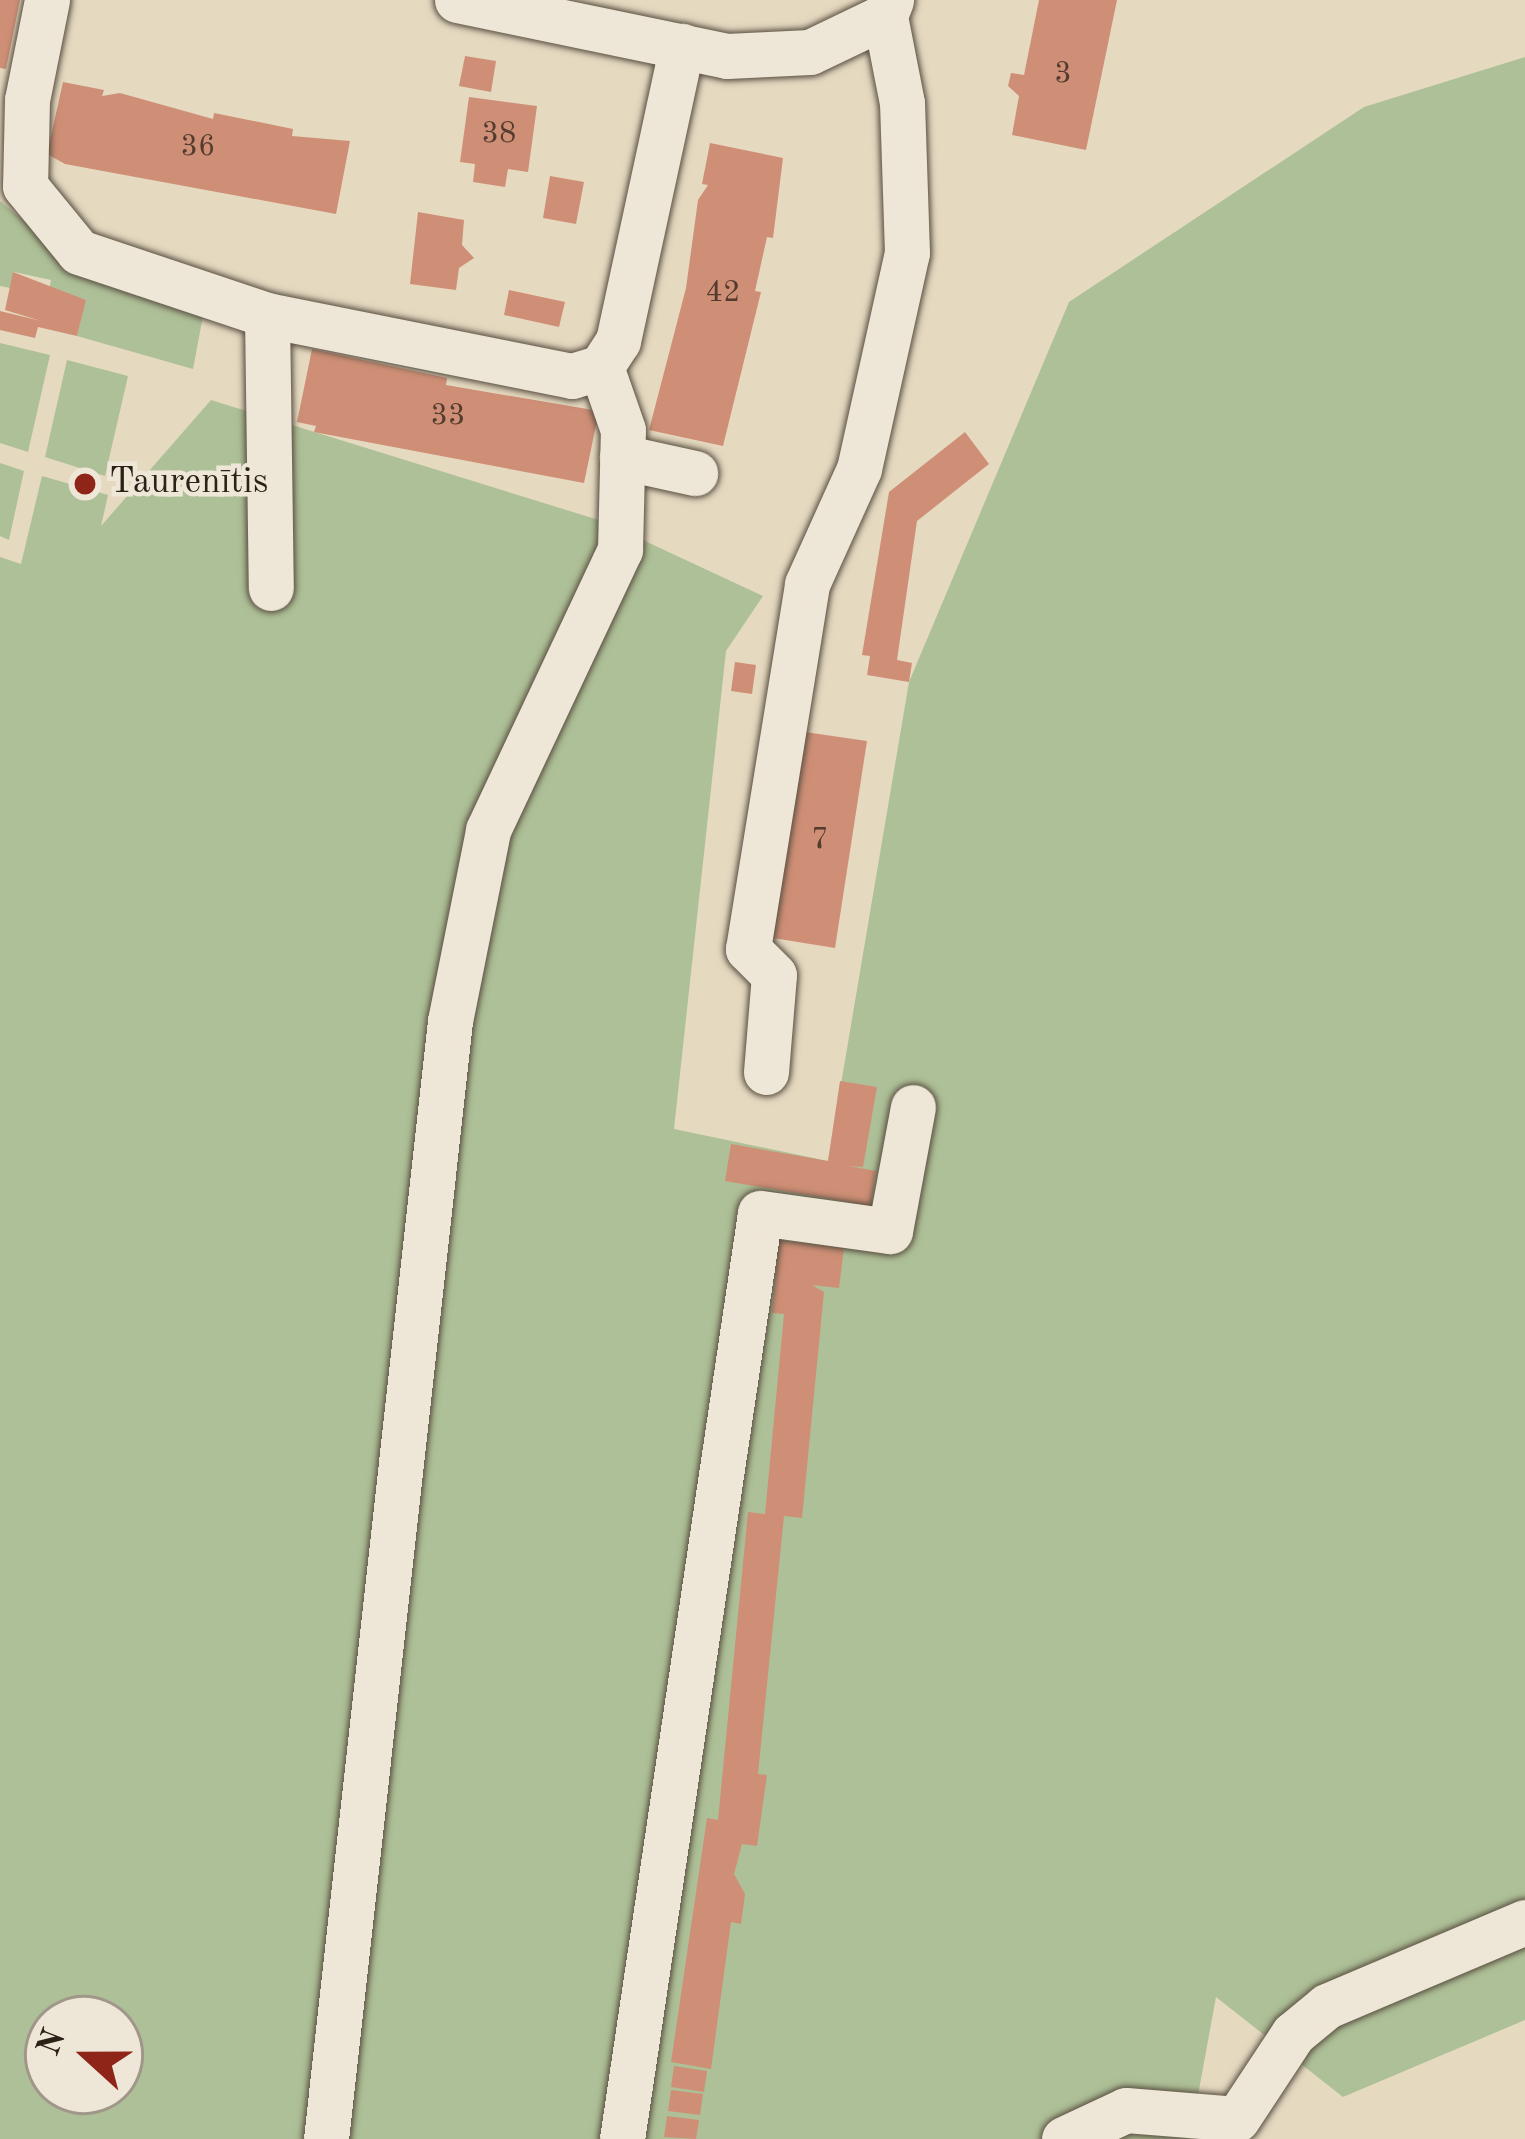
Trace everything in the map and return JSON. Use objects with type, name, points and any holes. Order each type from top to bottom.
[{"type":"street","points":[[47,0],[27,100],[25,186],[79,252],[267,315],[572,376],[601,367],[618,341],[682,46]]},
{"type":"street","points":[[457,0],[682,46],[782,57],[888,8],[902,103],[907,253],[859,469],[807,584],[748,949],[775,975],[766,1072]]},
{"type":"street","points":[[267,315],[271,588]]},
{"type":"street","points":[[326,2139],[450,1021],[488,830],[620,550],[623,430],[601,367]]},
{"type":"street","points":[[622,457],[695,473]]},
{"type":"street","points":[[622,2139],[760,1214],[890,1231],[913,1106]]},
{"type":"street","points":[[1064,2139],[1126,2110],[1235,2129],[1293,2034],[1327,2006],[1525,1922]]},
{"type":"green space","points":[[1525,57],[1525,2020],[1343,2097],[1216,1997],[1190,2139],[0,2139],[0,557],[21,564],[42,476],[108,495],[101,526],[211,400],[602,521],[763,596],[726,651],[674,1129],[828,1161],[909,682],[1069,302],[1364,107]]},
{"type":"green space","points":[[0,201],[84,271],[203,316],[193,369],[77,336],[85,300],[49,291],[51,280],[14,272],[10,288],[0,286]]},
{"type":"green space","points":[[0,343],[50,355],[28,452],[0,443]]},
{"type":"green space","points":[[67,360],[128,376],[105,476],[45,457]]},
{"type":"green space","points":[[0,463],[24,471],[9,540],[0,536]]},
{"type":"building","points":[[0,0],[20,0],[6,69],[0,68]]},
{"type":"building","points":[[1039,0],[1117,0],[1086,150],[1012,135],[1019,96],[1008,86],[1011,73],[1024,75]]},
{"type":"building","points":[[465,56],[496,61],[491,92],[459,86]]},
{"type":"building","points":[[63,82],[104,90],[102,96],[120,93],[213,119],[214,113],[293,129],[292,136],[350,141],[336,214],[65,164],[47,154]]},
{"type":"building","points":[[469,97],[537,106],[528,172],[508,169],[505,187],[473,182],[475,164],[460,162]]},
{"type":"building","points":[[710,143],[783,158],[773,238],[767,237],[755,291],[761,292],[723,446],[649,430],[686,288],[698,200],[708,185],[702,184]]},
{"type":"building","points":[[550,176],[584,182],[576,224],[543,218]]},
{"type":"building","points":[[418,212],[464,220],[462,245],[474,258],[459,268],[456,290],[410,284]]},
{"type":"building","points":[[13,272],[86,300],[77,336],[38,327],[35,338],[0,330],[0,311],[41,321],[5,310]]},
{"type":"building","points":[[509,290],[565,302],[559,327],[504,315]]},
{"type":"building","points":[[312,349],[447,378],[446,385],[599,411],[584,483],[314,432],[316,426],[297,422]]},
{"type":"building","points":[[965,432],[989,464],[917,521],[897,660],[912,663],[909,682],[867,675],[870,656],[862,655],[889,492]]},
{"type":"building","points":[[735,662],[756,665],[752,694],[731,691]]},
{"type":"building","points":[[805,732],[867,741],[835,948],[773,938]]},
{"type":"building","points":[[840,1081],[877,1087],[863,1167],[849,1166],[876,1171],[871,1206],[725,1181],[731,1144],[828,1161]]},
{"type":"building","points":[[779,1240],[844,1248],[839,1288],[812,1285],[824,1292],[802,1518],[784,1516],[758,1774],[767,1775],[757,1846],[742,1844],[734,1874],[745,1894],[741,1924],[731,1922],[711,2069],[671,2062],[707,1818],[718,1820],[748,1512],[765,1514],[784,1314],[772,1313]]},
{"type":"building","points":[[674,2066],[707,2071],[704,2092],[671,2087]]},
{"type":"building","points":[[671,2090],[703,2094],[700,2115],[668,2111]]},
{"type":"building","points":[[667,2116],[699,2120],[696,2139],[664,2137]]},
{"type":"place","name":"Taurenītis","points":[[85,484]]}]
